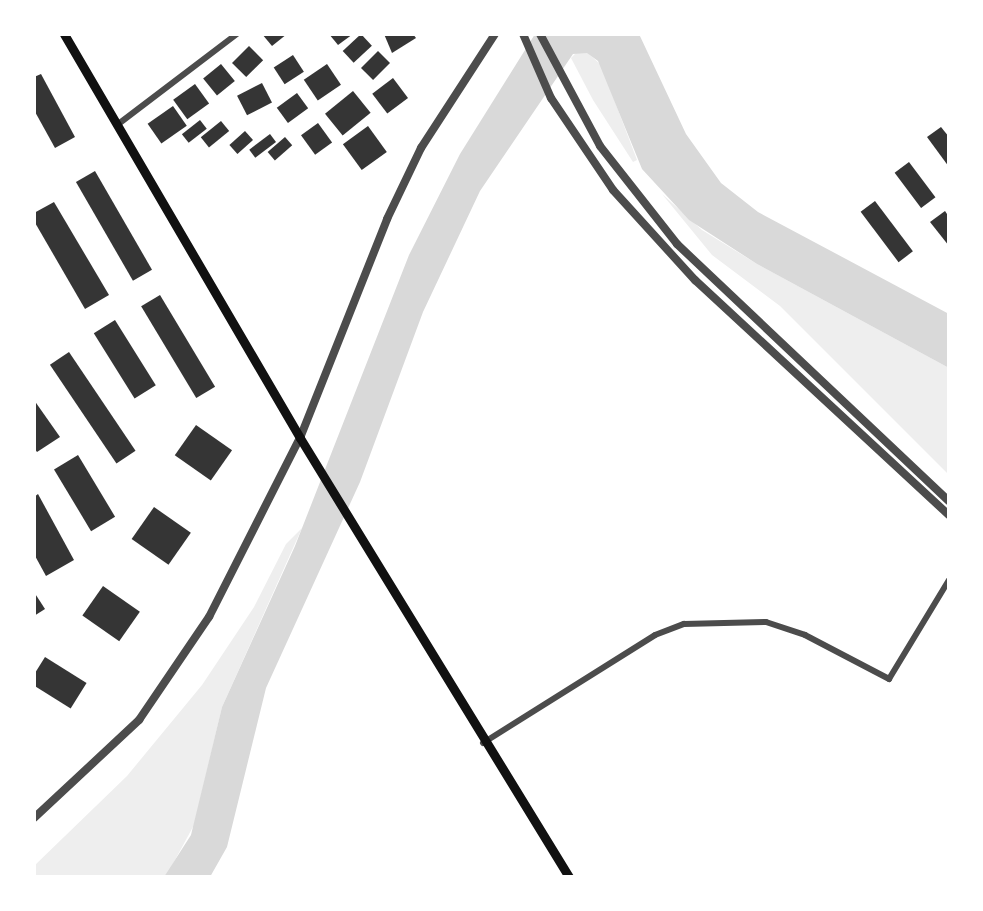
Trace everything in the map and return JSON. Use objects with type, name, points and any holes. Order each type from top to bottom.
[{"type":"main road","points":[[64,34],[300,438],[483,743],[569,877]]},
{"type":"street","points":[[117,125],[237,34]]},
{"type":"street","points":[[34,818],[139,720],[209,617],[300,438],[387,219],[421,148],[495,34]]},
{"type":"street","points":[[523,34],[551,98],[604,179],[689,274],[949,515]]},
{"type":"street","points":[[540,34],[566,87],[607,156],[691,260],[949,501]]},
{"type":"street","points":[[483,743],[655,635],[684,624],[766,622],[805,635],[889,679],[949,580]]},
{"type":"shaded area","points":[[535,34],[639,34],[686,134],[721,183],[758,212],[949,314],[949,368],[757,264],[689,220],[642,169],[598,61],[587,53],[573,54],[480,191],[423,312],[360,482],[266,688],[227,847],[210,877],[164,877],[191,835],[222,707],[295,546],[409,255],[460,154]]},
{"type":"shaded area","points":[[576,53],[588,53],[601,65],[637,160],[633,162],[593,100],[571,58]]},
{"type":"shaded area","points":[[662,194],[702,230],[757,264],[949,368],[949,475],[780,306],[712,255]]},
{"type":"shaded area","points":[[302,528],[222,707],[194,825],[169,871],[164,877],[34,877],[34,866],[127,776],[202,685],[254,607],[286,544]]},
{"type":"building","points":[[262,34],[287,34],[272,46]]},
{"type":"building","points":[[329,34],[353,34],[338,45]]},
{"type":"building","points":[[361,34],[372,46],[354,63],[343,51]]},
{"type":"building","points":[[384,34],[413,34],[416,38],[392,53]]},
{"type":"building","points":[[249,46],[263,60],[246,77],[232,63]]},
{"type":"building","points":[[378,51],[390,63],[373,80],[361,68]]},
{"type":"building","points":[[293,55],[304,72],[285,84],[274,68]]},
{"type":"building","points":[[221,64],[235,81],[217,96],[203,78]]},
{"type":"building","points":[[327,64],[341,85],[318,100],[304,80]]},
{"type":"building","points":[[41,74],[75,137],[55,148],[34,110],[34,77]]},
{"type":"building","points":[[393,78],[408,98],[387,114],[372,94]]},
{"type":"building","points":[[262,83],[272,103],[247,115],[237,96]]},
{"type":"building","points":[[195,84],[209,103],[187,119],[173,100]]},
{"type":"building","points":[[353,91],[371,113],[343,135],[325,114]]},
{"type":"building","points":[[297,93],[308,108],[288,123],[277,108]]},
{"type":"building","points":[[173,106],[187,126],[161,143],[148,124]]},
{"type":"building","points":[[200,120],[207,129],[189,143],[182,134]]},
{"type":"building","points":[[221,121],[229,131],[209,147],[201,137]]},
{"type":"building","points":[[318,123],[332,142],[315,155],[301,135]]},
{"type":"building","points":[[368,126],[387,152],[362,170],[343,144]]},
{"type":"building","points":[[941,127],[949,137],[949,167],[927,137]]},
{"type":"building","points":[[245,131],[253,140],[237,154],[229,145]]},
{"type":"building","points":[[270,134],[276,142],[255,158],[249,150]]},
{"type":"building","points":[[285,137],[292,145],[275,160],[268,152]]},
{"type":"building","points":[[909,162],[935,197],[921,208],[895,173]]},
{"type":"building","points":[[95,171],[152,270],[133,281],[76,182]]},
{"type":"building","points":[[875,201],[913,251],[899,262],[861,212]]},
{"type":"building","points":[[54,202],[109,295],[85,309],[34,221],[34,213]]},
{"type":"building","points":[[945,211],[949,217],[949,246],[930,222]]},
{"type":"building","points":[[160,295],[215,387],[196,398],[141,306]]},
{"type":"building","points":[[115,320],[156,385],[135,399],[94,333]]},
{"type":"building","points":[[69,352],[136,451],[116,464],[50,365]]},
{"type":"building","points":[[34,400],[60,437],[37,452],[34,448]]},
{"type":"building","points":[[196,425],[232,450],[211,481],[175,455]]},
{"type":"building","points":[[78,455],[115,517],[91,531],[54,469]]},
{"type":"building","points":[[38,494],[74,560],[46,576],[34,554],[34,497]]},
{"type":"building","points":[[154,507],[191,533],[168,565],[132,539]]},
{"type":"building","points":[[103,586],[140,612],[119,641],[82,615]]},
{"type":"building","points":[[34,592],[45,609],[34,616]]},
{"type":"building","points":[[45,657],[87,683],[71,708],[34,686],[34,675]]}]
